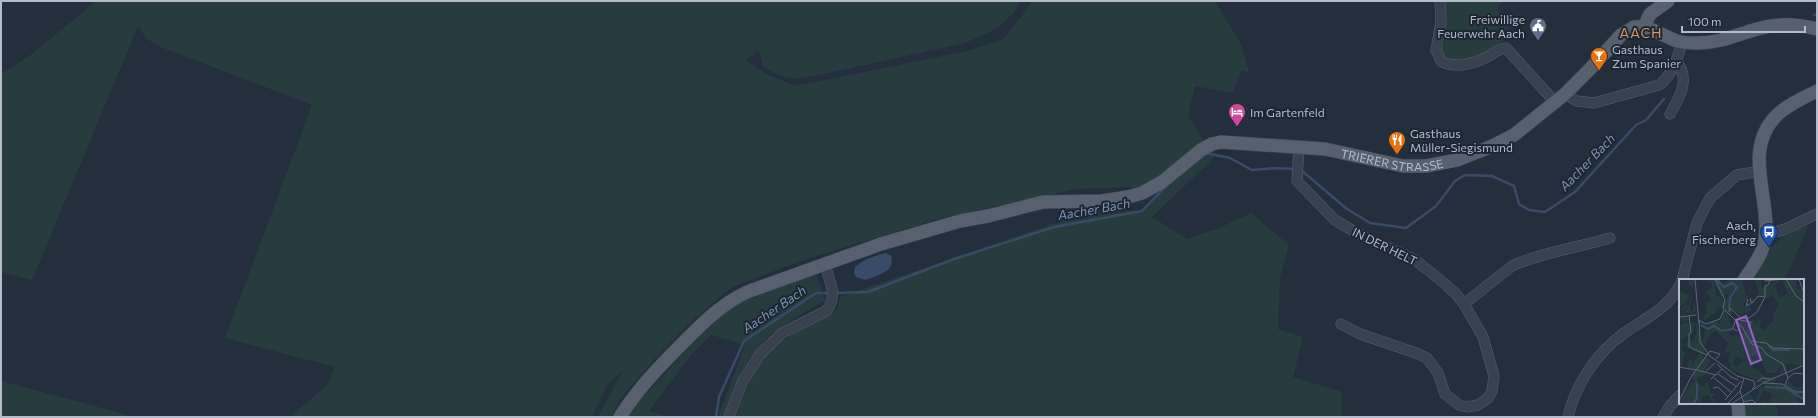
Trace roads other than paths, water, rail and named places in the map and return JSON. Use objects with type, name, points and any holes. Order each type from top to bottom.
[{"type":"main road","points":[[1668,1],[1650,14],[1644,27],[1682,42],[1720,41],[1758,29],[1780,25],[1796,25],[1817,29]]},
{"type":"main road","name":"TRIERER STRASSE","points":[[620,417],[639,389],[710,315],[731,300],[747,292],[824,264],[927,230],[1024,206],[1043,202],[1102,201],[1128,198],[1142,193],[1167,179],[1201,150],[1216,143],[1228,142],[1334,151],[1394,165],[1433,165],[1468,156],[1514,135],[1560,98],[1625,32],[1634,27],[1644,27]]},
{"type":"main road","points":[[1745,279],[1760,253],[1764,242],[1765,233],[1760,171],[1761,142],[1770,122],[1786,108],[1817,90]]},
{"type":"main road","points":[[1738,404],[1740,417]]},
{"type":"street","points":[[1440,1],[1441,22],[1436,50],[1441,60],[1449,64],[1461,65],[1482,59],[1501,48],[1506,48],[1560,98],[1581,102],[1599,102],[1659,85],[1665,80],[1676,61],[1682,42]]},
{"type":"street","points":[[1670,114],[1680,97],[1683,86],[1683,70],[1676,61]]},
{"type":"street","name":"IN DER HELT","points":[[1299,147],[1297,171],[1300,186],[1335,220],[1357,233],[1421,264],[1446,284],[1464,304],[1483,338],[1494,376],[1494,386],[1490,395],[1481,403],[1470,407],[1458,405],[1448,398],[1443,391],[1436,369],[1423,356],[1360,334],[1341,324]]},
{"type":"street","points":[[1682,279],[1697,223],[1710,198],[1737,174],[1760,171]]},
{"type":"street","points":[[1765,233],[1784,231],[1790,226],[1817,214]]},
{"type":"street","points":[[1464,304],[1512,266],[1610,238]]},
{"type":"street","points":[[729,417],[743,380],[760,354],[782,333],[826,311],[831,306],[832,295],[824,264]]},
{"type":"street","points":[[1568,417],[1572,402],[1582,383],[1602,353],[1618,337],[1665,305],[1679,286]]},
{"type":"street","points":[[1663,417],[1679,396]]},
{"type":"water","points":[[886,253],[891,256],[892,261],[891,266],[888,269],[865,280],[856,277],[854,273],[855,267],[870,258]]},
{"type":"waterway","name":"Aacher Bach","points":[[1301,170],[1347,209],[1370,223],[1406,228],[1436,206],[1455,181],[1465,175],[1492,176],[1514,186],[1519,204],[1529,210],[1545,212],[1575,192],[1636,125],[1646,120],[1664,99]]},
{"type":"waterway","name":"Aacher Bach","points":[[1205,153],[1230,158],[1252,170],[1276,168],[1294,169]]},
{"type":"waterway","name":"Aacher Bach","points":[[834,293],[868,292],[954,259],[1054,227],[1142,211],[1165,187]]},
{"type":"waterway","name":"Aacher Bach","points":[[716,417],[719,397],[744,341],[816,293],[829,293]]},
{"type":"place","name":"Freiwillige Feuerwehr Aach","points":[[1538,41]]},
{"type":"place","name":"Gasthaus Zum Spanier","points":[[1599,71]]},
{"type":"place","name":"Im Gartenfeld","points":[[1237,127]]},
{"type":"place","name":"Gasthaus Müller-Siegismund","points":[[1397,155]]},
{"type":"place","name":"Aach, Fischerberg","points":[[1769,247]]},
{"type":"district","name":"AACH","points":[[1641,32]]}]
